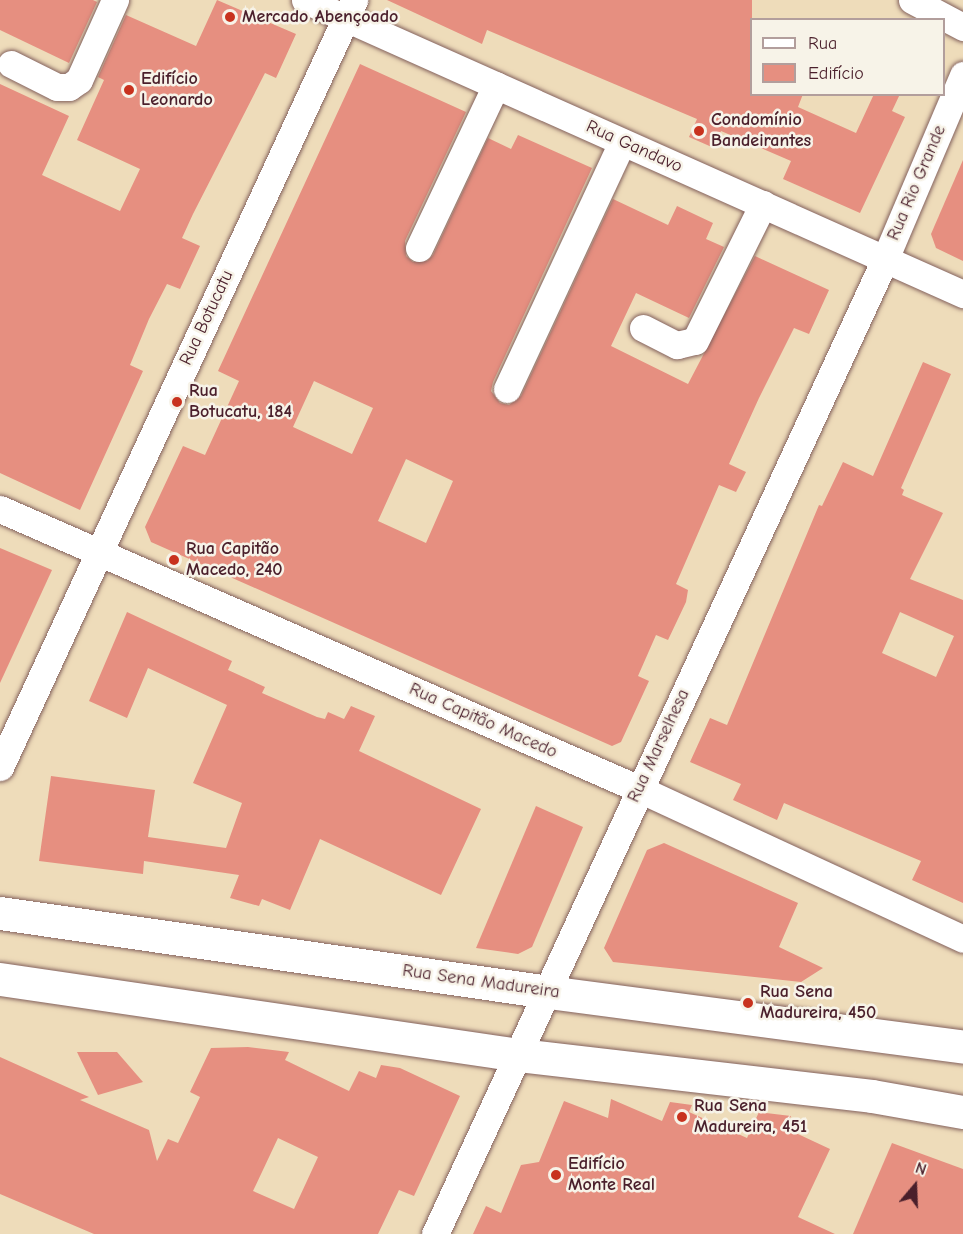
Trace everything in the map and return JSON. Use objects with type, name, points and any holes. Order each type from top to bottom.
[{"type":"main road","name":"Rua Sena Madureira","points":[[0,913],[548,992],[963,1047]]},
{"type":"main road","points":[[0,979],[519,1055],[872,1096],[963,1112]]},
{"type":"street","points":[[11,64],[57,87],[69,87],[79,80],[115,0]]},
{"type":"street","name":"Rua Gandavo","points":[[305,0],[350,9],[496,85],[963,294]]},
{"type":"street","points":[[912,0],[963,27]]},
{"type":"street","name":"Rua Botucatu","points":[[0,767],[350,9]]},
{"type":"street","name":"Rua Rio Grande","points":[[885,259],[963,75]]},
{"type":"street","points":[[418,248],[496,85]]},
{"type":"street","points":[[507,389],[622,142]]},
{"type":"street","points":[[643,328],[677,345],[695,341],[763,204]]},
{"type":"street","name":"Rua Marselhesa","points":[[435,1234],[885,259]]},
{"type":"street","name":"Rua Capitão Macedo","points":[[0,509],[639,789],[963,939]]},
{"type":"building","points":[[0,0],[93,0],[97,2],[69,63],[0,30]]},
{"type":"building","points":[[217,0],[296,34],[276,78],[265,73],[182,238],[200,246],[180,289],[167,284],[149,319],[130,365],[143,371],[80,510],[0,473],[0,84],[69,116],[42,175],[120,211],[140,169],[77,140],[104,80],[98,77],[126,15],[196,46]]},
{"type":"building","points":[[387,0],[752,0],[750,96],[802,96],[798,107],[856,133],[873,96],[899,96],[892,111],[905,117],[860,213],[783,179],[791,161],[721,131],[714,148],[689,137],[697,119],[487,30],[482,44]]},
{"type":"building","points":[[360,64],[466,112],[405,241],[406,256],[413,262],[427,261],[433,255],[488,138],[511,149],[518,135],[592,168],[493,382],[491,391],[500,403],[509,405],[521,396],[613,199],[668,225],[677,206],[713,223],[706,239],[724,247],[689,318],[636,293],[611,346],[688,384],[755,256],[829,290],[809,334],[794,328],[759,398],[729,464],[746,472],[736,492],[719,485],[676,584],[688,590],[686,602],[668,640],[656,635],[638,676],[649,681],[621,742],[612,746],[151,542],[145,527],[183,446],[205,455],[239,381],[218,371]],"holes":[[[314,381],[373,408],[352,454],[293,427]],[[406,459],[453,481],[426,543],[378,521]]]},
{"type":"building","points":[[963,160],[963,261],[936,248],[931,234]]},
{"type":"building","points":[[923,362],[951,374],[901,488],[904,490],[902,495],[943,513],[910,579],[963,600],[963,903],[912,880],[921,861],[784,803],[777,820],[733,800],[741,784],[690,762],[710,718],[727,725],[819,505],[822,506],[843,462],[873,476]],"holes":[[[900,612],[954,636],[936,677],[882,653]]]},
{"type":"building","points":[[0,548],[52,570],[0,683]]},
{"type":"building","points":[[127,612],[232,661],[228,670],[265,687],[262,693],[317,717],[325,719],[328,712],[344,719],[351,706],[375,716],[359,751],[481,809],[441,895],[320,839],[290,910],[262,899],[259,906],[230,898],[239,875],[144,861],[143,874],[39,861],[51,776],[155,790],[148,837],[226,848],[242,803],[193,783],[227,705],[148,668],[127,718],[89,701]]},
{"type":"building","points":[[536,806],[583,827],[532,947],[518,954],[476,948]]},
{"type":"building","points":[[664,843],[798,903],[779,947],[823,968],[801,982],[613,962],[604,948],[647,850]]},
{"type":"building","points":[[248,1047],[289,1052],[285,1060],[349,1091],[359,1071],[376,1078],[381,1065],[400,1068],[460,1096],[414,1196],[399,1190],[378,1234],[94,1234],[0,1194],[0,1057],[89,1097],[80,1100],[149,1130],[157,1161],[168,1139],[178,1143],[190,1118],[200,1097],[190,1092],[211,1048]],"holes":[[[278,1138],[318,1157],[294,1209],[253,1191]]]},
{"type":"building","points":[[77,1052],[117,1052],[143,1082],[98,1095]]},
{"type":"building","points":[[611,1099],[662,1121],[670,1102],[692,1105],[689,1112],[747,1138],[759,1112],[791,1116],[785,1128],[830,1149],[798,1217],[835,1234],[473,1234],[486,1206],[501,1213],[521,1165],[539,1162],[564,1101],[608,1118]]},
{"type":"building","points":[[892,1143],[963,1169],[963,1234],[853,1234]]},
{"type":"place","name":"Mercado Abençoado","points":[[230,17]]},
{"type":"place","name":"Edifício Leonardo","points":[[129,90]]},
{"type":"place","name":"Condomínio Bandeirantes","points":[[699,131]]},
{"type":"place","name":"Rua Botucatu, 184","points":[[177,402]]},
{"type":"place","name":"Rua Capitão Macedo, 240","points":[[174,560]]},
{"type":"place","name":"Rua Sena Madureira, 450","points":[[748,1003]]},
{"type":"place","name":"Rua Sena Madureira, 451","points":[[682,1117]]},
{"type":"place","name":"Edifício Monte Real","points":[[556,1175]]}]
